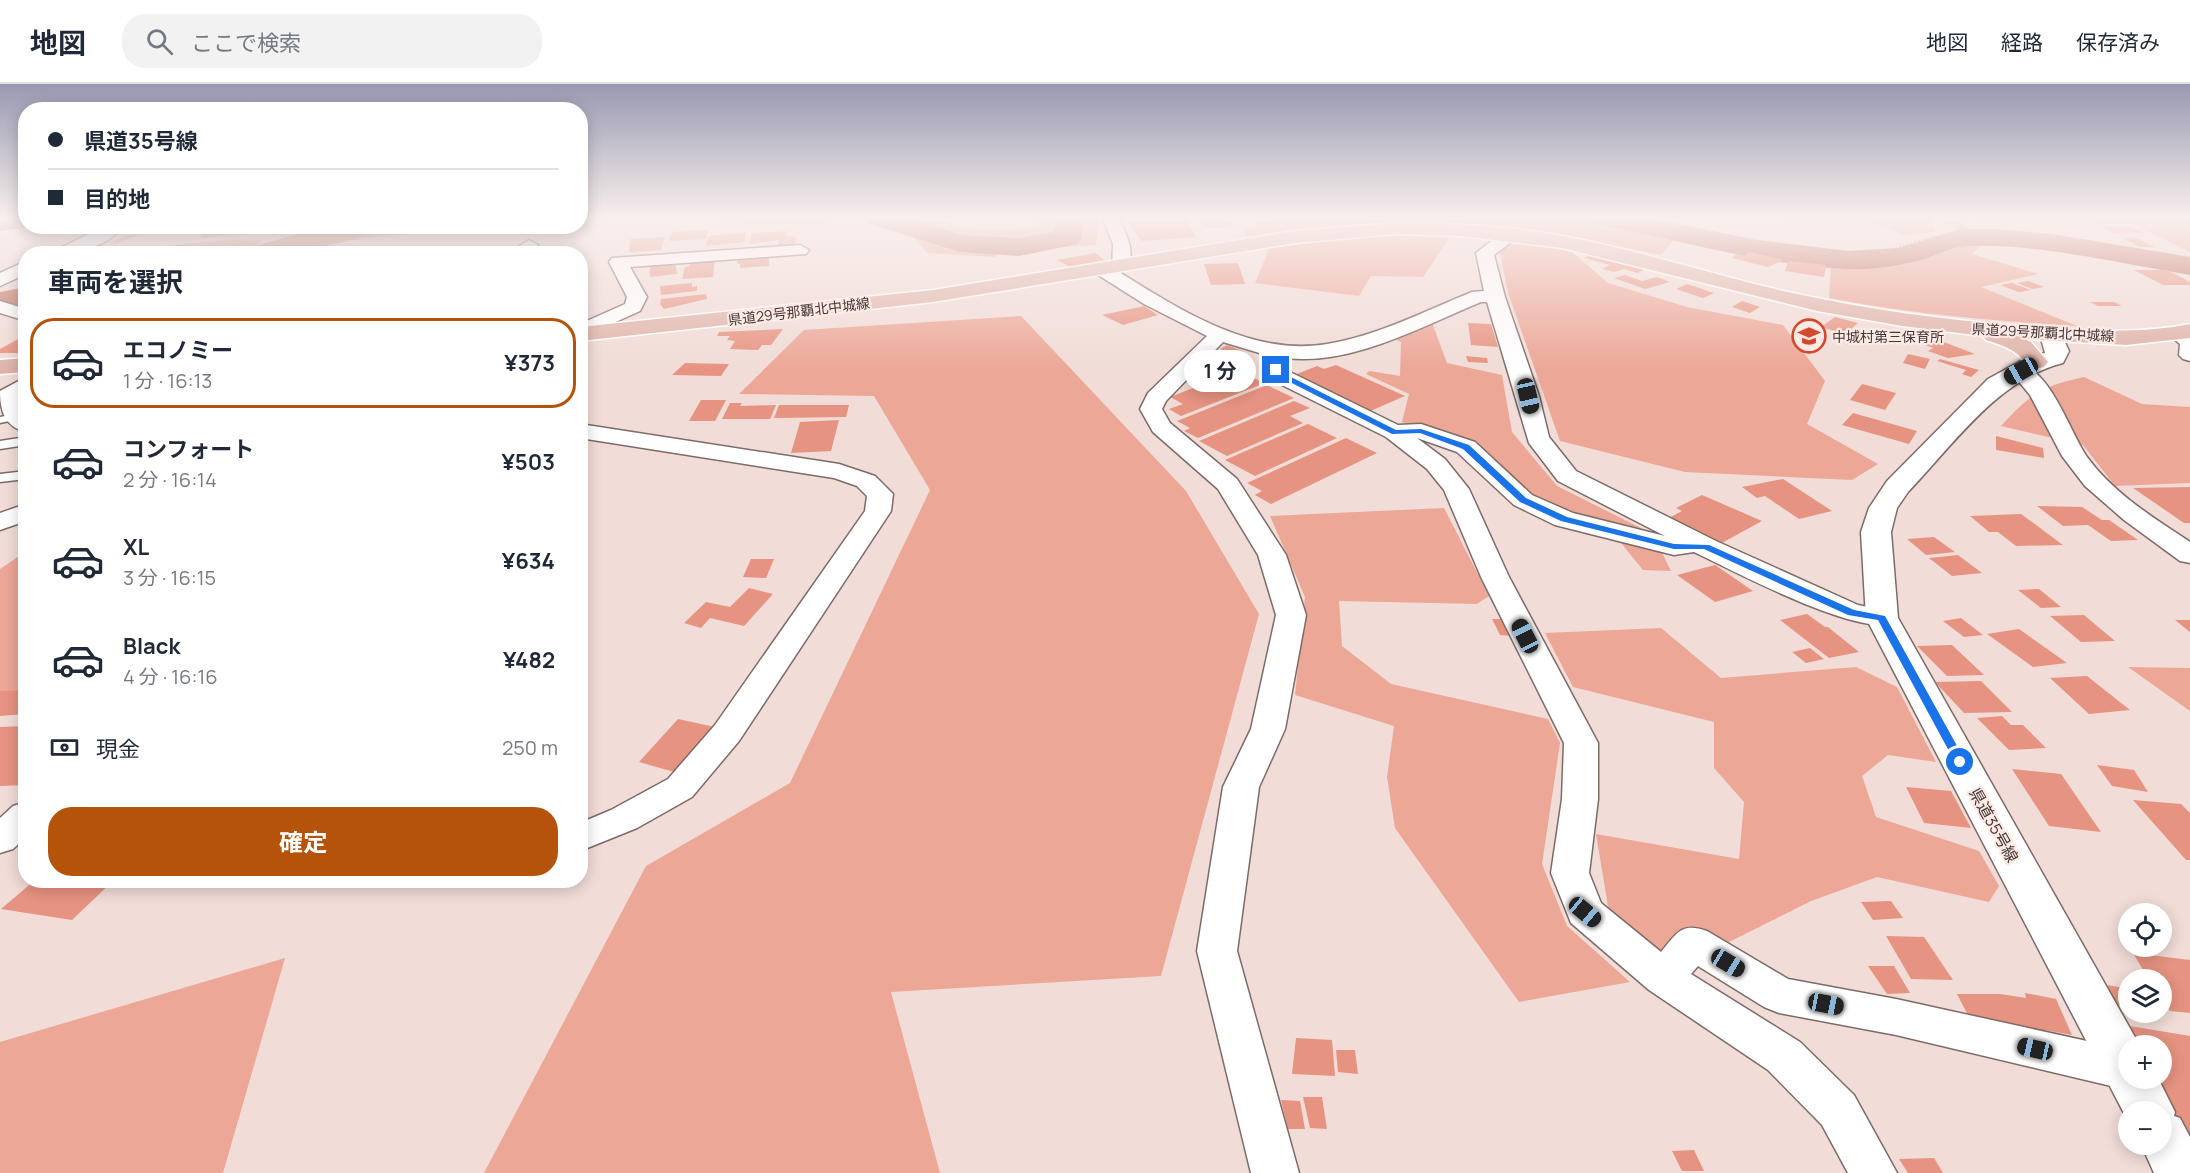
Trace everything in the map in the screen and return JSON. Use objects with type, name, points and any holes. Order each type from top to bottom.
[{"type":"main road","name":"県道29号那覇北中城線","points":[[588,332],[933,296],[1110,268]]},
{"type":"main road","name":"県道29号那覇北中城線","points":[[1672,268],[1816,304],[1893,318],[1976,329],[2019,344],[2036,356],[2111,337],[2184,332]]},
{"type":"main road","name":"県道35号線","points":[[2036,356],[1997,384],[1972,408],[1897,487],[1883,508],[1875,532],[1882,618],[2118,1052]]},
{"type":"main road","points":[[0,367],[18,366]]},
{"type":"main road","points":[[2172,1155],[2181,1173]]},
{"type":"street","points":[[588,329],[633,307],[637,297],[621,268]]},
{"type":"street","points":[[1110,268],[1219,335],[1277,352],[1303,353],[1341,347],[1479,296],[1495,297]]},
{"type":"street","points":[[1488,268],[1495,297],[1528,396],[1537,438],[1568,476],[1706,547],[1851,613],[1882,618]]},
{"type":"street","points":[[0,280],[18,270]]},
{"type":"street","points":[[0,307],[18,313]]},
{"type":"street","points":[[2184,332],[2190,342],[2190,356]]},
{"type":"street","points":[[1219,335],[1156,398],[1151,409],[1161,427],[1228,484],[1272,555],[1291,615],[1268,729],[1241,787],[1217,951],[1275,1173]]},
{"type":"street","points":[[1277,352],[1274,362],[1282,376],[1394,432],[1436,464],[1456,489],[1495,577],[1581,743],[1580,799],[1570,873],[1585,912],[1664,978],[1784,1056],[1838,1110],[1874,1173]]},
{"type":"street","points":[[2036,356],[2033,382],[2050,405],[2083,467],[2132,514],[2190,555]]},
{"type":"street","points":[[13,421],[8,396],[18,389]]},
{"type":"street","points":[[1394,432],[1421,431],[1466,447],[1523,500],[1564,519],[1674,547],[1706,547]]},
{"type":"street","points":[[588,432],[839,471],[866,481],[880,494],[878,511],[734,723],[680,788],[624,819],[588,835]]},
{"type":"street","points":[[0,522],[18,515]]},
{"type":"street","points":[[0,839],[18,823]]},
{"type":"street","points":[[1664,978],[1693,942],[1779,995],[1896,1017],[2118,1068]]},
{"type":"lane","points":[[0,446],[18,443]]},
{"type":"lane","points":[[0,478],[18,476]]},
{"type":"shaded area","points":[[1261,268],[1429,268],[1423,277],[1371,276],[1359,296],[1255,283]]},
{"type":"shaded area","points":[[1503,268],[1590,268],[1608,283],[1687,307],[1783,325],[1825,381],[1807,424],[1878,464],[1852,480],[1685,472],[1560,441],[1508,293]]},
{"type":"shaded area","points":[[1831,268],[2018,268],[2038,274],[1981,287],[2077,326],[1952,316],[1829,298]]},
{"type":"shaded area","points":[[1021,316],[1186,491],[1259,614],[1161,976],[891,992],[940,1173],[484,1173],[646,866],[790,783],[930,490],[874,396],[739,394],[804,330]]},
{"type":"shaded area","points":[[1431,320],[1447,363],[1502,375],[1512,432],[1557,486],[1653,534],[1671,571],[1643,570],[1616,537],[1528,497],[1470,443],[1402,422],[1409,394],[1366,374],[1369,371],[1400,376],[1401,342],[1390,337]]},
{"type":"shaded area","points":[[2084,377],[2142,404],[2190,407],[2190,483],[2115,486],[2083,445],[2001,426],[2020,406],[2038,393],[2057,384]]},
{"type":"shaded area","points":[[1444,508],[1489,596],[1477,604],[1339,601],[1342,646],[1391,684],[1548,719],[1560,743],[1542,864],[1567,926],[1630,982],[1519,1002],[1395,828],[1387,777],[1394,726],[1295,695],[1305,597],[1270,516]]},
{"type":"shaded area","points":[[18,557],[18,702],[0,711],[0,569]]},
{"type":"shaded area","points":[[1661,628],[1721,678],[1856,667],[1897,687],[1936,762],[1888,755],[1862,776],[1876,817],[1979,851],[1999,886],[1989,902],[1877,877],[1811,901],[1719,947],[1659,952],[1609,912],[1596,834],[1739,859],[1744,802],[1714,768],[1714,722],[1573,687],[1545,633]]},
{"type":"shaded area","points":[[2128,667],[2190,668],[2190,711]]},
{"type":"shaded area","points":[[285,958],[223,1173],[0,1173],[0,1042]]},
{"type":"building","points":[[650,268],[676,268],[677,274],[650,277]]},
{"type":"building","points":[[685,268],[714,268],[713,277],[682,279]]},
{"type":"building","points":[[1205,268],[1240,268],[1245,284],[1211,285]]},
{"type":"building","points":[[1646,268],[1638,273],[1624,269],[1614,272],[1602,269]]},
{"type":"building","points":[[1786,268],[1826,268],[1824,277],[1785,271]]},
{"type":"building","points":[[2134,270],[2167,270],[2190,282],[2190,285],[2163,285]]},
{"type":"building","points":[[1625,275],[1642,281],[1657,277],[1670,282],[1645,289],[1614,278]]},
{"type":"building","points":[[2028,281],[2044,287],[2032,289],[2017,283]]},
{"type":"building","points":[[692,283],[692,287],[697,286],[697,291],[661,295],[660,286]]},
{"type":"building","points":[[2012,283],[2031,290],[2019,292],[2000,285]]},
{"type":"building","points":[[1687,284],[1714,293],[1703,298],[1676,289]]},
{"type":"building","points":[[706,294],[707,299],[664,309],[660,304],[661,299]]},
{"type":"building","points":[[1742,301],[1760,307],[1750,313],[1732,307]]},
{"type":"building","points":[[2090,302],[2114,302],[2122,306],[2098,306]]},
{"type":"building","points":[[1144,306],[1158,315],[1123,325],[1102,315]]},
{"type":"building","points":[[1835,317],[1858,323],[1845,334],[1821,327]]},
{"type":"building","points":[[1468,323],[1491,324],[1498,347],[1471,345]]},
{"type":"building","points":[[783,329],[771,345],[762,345],[758,350],[730,349],[735,341],[727,340],[730,336],[717,336],[719,332]]},
{"type":"building","points":[[18,339],[18,353],[0,353],[0,349]]},
{"type":"building","points":[[1936,339],[1975,354],[1948,358],[1928,351],[1933,348],[1925,345]]},
{"type":"building","points":[[1227,345],[1245,352],[1237,356],[1220,349]]},
{"type":"building","points":[[1908,354],[1930,359],[1925,369],[1903,363]]},
{"type":"building","points":[[1466,356],[1487,358],[1488,363],[1468,362]]},
{"type":"building","points":[[1940,359],[1979,370],[1971,377],[1962,374],[1966,370],[1937,361]]},
{"type":"building","points":[[685,363],[729,364],[721,376],[672,375]]},
{"type":"building","points":[[1336,365],[1405,396],[1368,412],[1292,376],[1317,366],[1324,369]]},
{"type":"building","points":[[1237,371],[1265,383],[1181,416],[1169,409],[1183,404],[1170,397]]},
{"type":"building","points":[[1862,384],[1896,393],[1885,410],[1850,400]]},
{"type":"building","points":[[1267,385],[1294,398],[1198,438],[1184,431],[1190,428],[1177,421]]},
{"type":"building","points":[[701,400],[726,400],[715,421],[689,421]]},
{"type":"building","points":[[1294,401],[1310,408],[1290,416],[1303,423],[1227,456],[1199,441]]},
{"type":"building","points":[[730,403],[742,403],[740,406],[776,405],[770,419],[722,419]]},
{"type":"building","points":[[779,405],[849,405],[846,417],[774,418]]},
{"type":"building","points":[[1853,413],[1917,431],[1909,444],[1842,425]]},
{"type":"building","points":[[839,420],[831,451],[791,453],[800,422]]},
{"type":"building","points":[[1308,424],[1337,438],[1255,476],[1225,460]]},
{"type":"building","points":[[1996,436],[2043,448],[2044,458],[1996,450]]},
{"type":"building","points":[[1346,438],[1377,453],[1271,504],[1255,495],[1262,491],[1247,483]]},
{"type":"building","points":[[1783,479],[1832,511],[1799,519],[1765,496],[1757,498],[1742,487]]},
{"type":"building","points":[[2190,487],[2190,523],[2184,523],[2133,488]]},
{"type":"building","points":[[1702,495],[1762,521],[1720,544],[1667,519],[1682,511],[1676,508]]},
{"type":"building","points":[[2037,506],[2082,507],[2102,520],[2109,520],[2138,540],[2111,541],[2088,525],[2063,526]]},
{"type":"building","points":[[2021,514],[2063,545],[2016,546],[1998,532],[1989,532],[1970,516]]},
{"type":"building","points":[[1934,537],[1955,552],[1926,555],[1907,539]]},
{"type":"building","points":[[1958,555],[1982,573],[1952,576],[1929,558]]},
{"type":"building","points":[[751,559],[774,559],[766,578],[743,577]]},
{"type":"building","points":[[1715,565],[1753,591],[1715,602],[1677,575]]},
{"type":"building","points":[[749,588],[773,594],[744,626],[710,618],[701,628],[684,623],[706,602],[730,607]]},
{"type":"building","points":[[2039,589],[2061,607],[2041,608],[2018,590]]},
{"type":"building","points":[[1807,614],[1828,627],[1859,652],[1829,658],[1780,620]]},
{"type":"building","points":[[2084,615],[2115,641],[2081,642],[2050,616]]},
{"type":"building","points":[[1961,618],[1983,635],[1964,637],[1943,621]]},
{"type":"building","points":[[1492,619],[1506,619],[1515,636],[1500,635]]},
{"type":"building","points":[[2175,620],[2190,620],[2190,632]]},
{"type":"building","points":[[2019,629],[2067,663],[2033,667],[1987,634]]},
{"type":"building","points":[[1952,645],[1984,675],[1947,676],[1917,646]]},
{"type":"building","points":[[1810,648],[1824,659],[1806,663],[1792,652]]},
{"type":"building","points":[[2087,676],[2130,710],[2089,714],[2050,678]]},
{"type":"building","points":[[1981,681],[2012,712],[1964,713],[1935,682]]},
{"type":"building","points":[[18,690],[18,715],[0,716],[0,691]]},
{"type":"building","points":[[2002,716],[2011,725],[2023,725],[2046,748],[2009,750],[1977,718]]},
{"type":"building","points":[[678,719],[719,728],[681,774],[639,762]]},
{"type":"building","points":[[18,726],[18,785],[0,786],[0,727]]},
{"type":"building","points":[[2097,765],[2134,770],[2148,792],[2112,786]]},
{"type":"building","points":[[2012,769],[2061,774],[2101,832],[2049,826]]},
{"type":"building","points":[[1906,787],[1951,791],[1971,828],[1924,823]]},
{"type":"building","points":[[2133,800],[2181,804],[2190,813],[2190,860],[2186,860]]},
{"type":"building","points":[[26,888],[106,888],[72,920],[1,909]]},
{"type":"building","points":[[1891,901],[1903,918],[1873,920],[1861,902]]},
{"type":"building","points":[[1886,936],[1924,937],[1953,980],[1911,979]]},
{"type":"building","points":[[2135,957],[2190,960],[2190,1013],[2172,1011],[2172,969],[2142,969]]},
{"type":"building","points":[[1868,966],[1894,966],[1910,993],[1887,994]]},
{"type":"building","points":[[2090,983],[2118,987],[2118,1005],[2101,1002]]},
{"type":"building","points":[[2025,993],[2056,999],[2072,1035],[2045,1030],[2049,1040],[1970,1019],[1957,994],[2000,994],[2026,998]]},
{"type":"building","points":[[2124,1025],[2190,1036],[2190,1143],[2172,1110],[2172,1101],[2167,1101],[2160,1089],[2172,1089],[2172,1035],[2129,1035]]},
{"type":"building","points":[[1296,1038],[1332,1040],[1335,1076],[1292,1074]]},
{"type":"building","points":[[1336,1050],[1355,1050],[1358,1074],[1338,1072]]},
{"type":"building","points":[[1303,1097],[1322,1097],[1327,1129],[1310,1128]]},
{"type":"building","points":[[1281,1100],[1300,1101],[1305,1129],[1288,1129]]},
{"type":"building","points":[[1694,1150],[1704,1171],[1682,1171],[1672,1151]]},
{"type":"building","points":[[1934,1158],[1943,1173],[1908,1173],[1899,1159]]},
{"type":"waterway","points":[[0,302],[18,298]]},
{"type":"place","name":"中城村第三保育所","points":[[1809,336]]},
{"type":"route","points":[[1276,370],[1282,376],[1394,432],[1421,431],[1466,447],[1523,500],[1564,519],[1674,547],[1706,547],[1851,613],[1882,618],[1960,762]]}]
